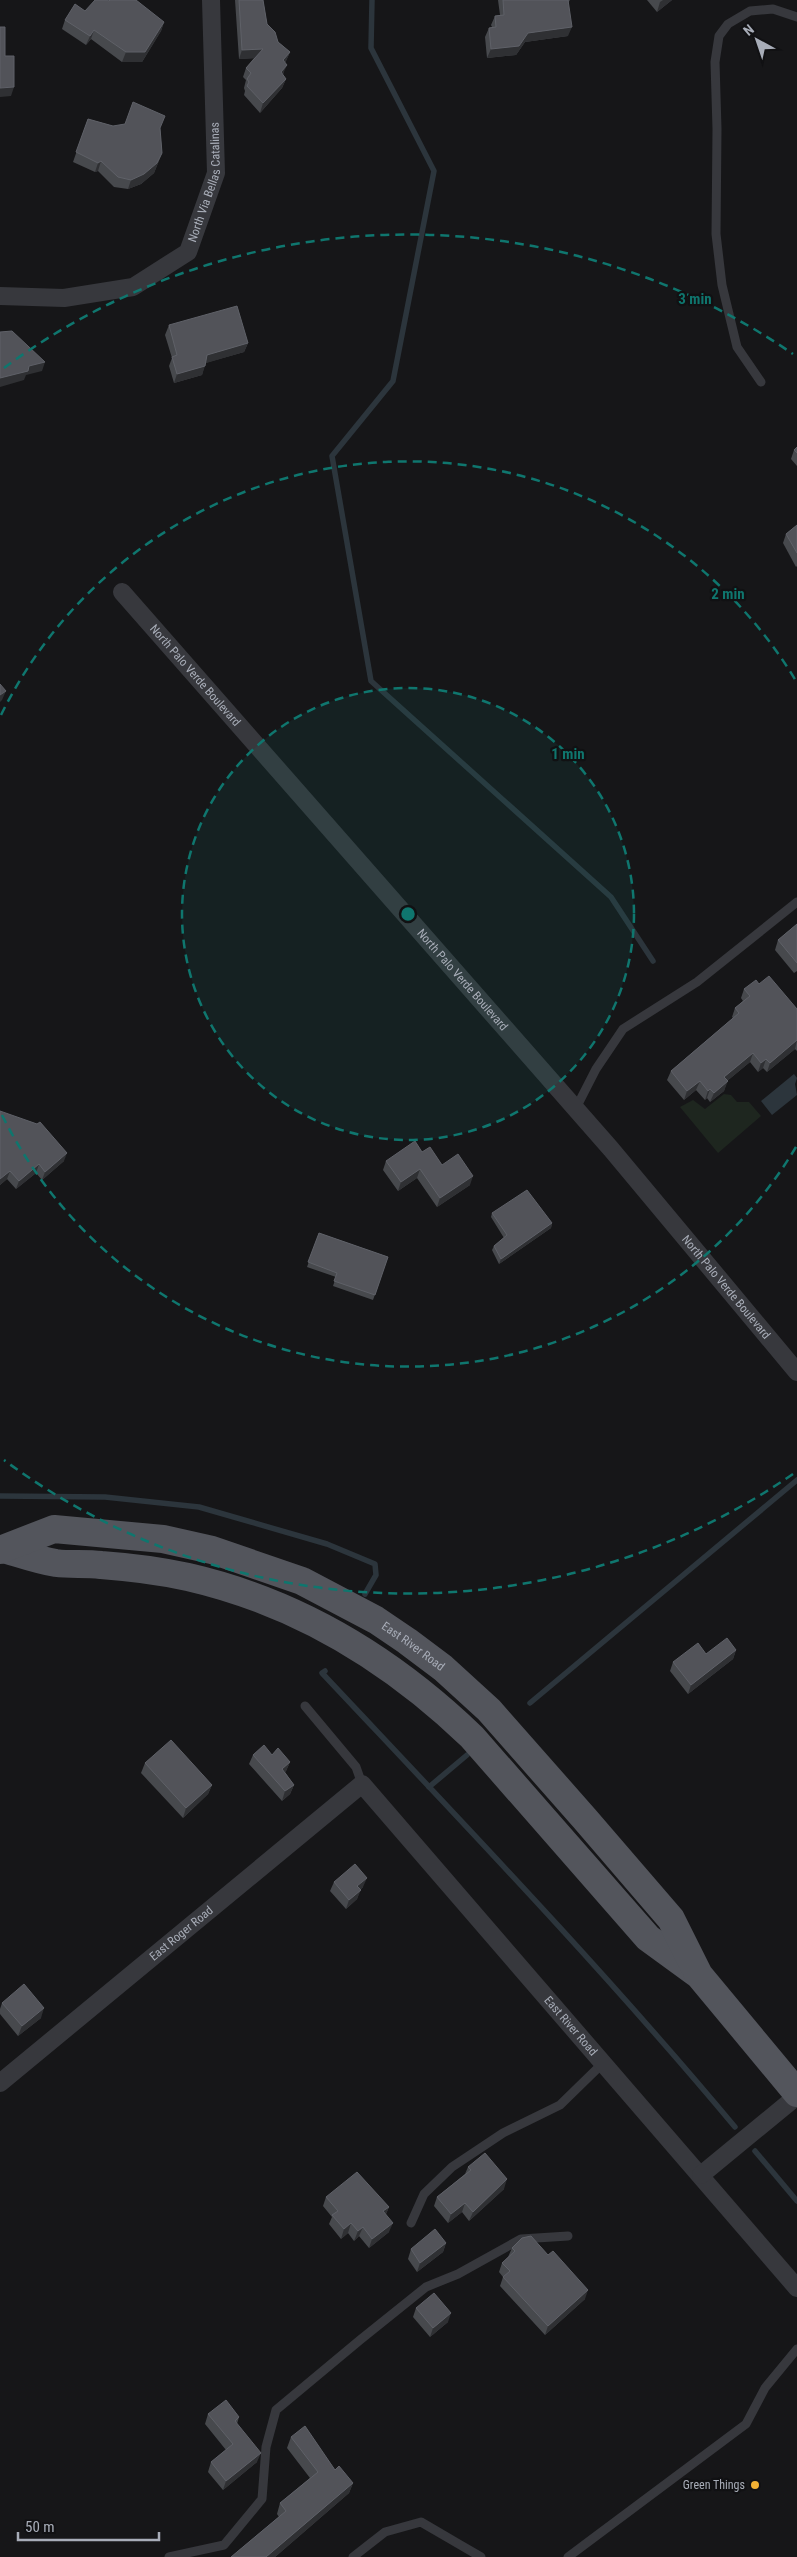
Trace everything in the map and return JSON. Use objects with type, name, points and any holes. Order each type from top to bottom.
[{"type":"main road","name":"East River Road","points":[[2,1549],[54,1529],[163,1539],[212,1550],[269,1568],[302,1581],[376,1620],[443,1668],[510,1733],[671,1919],[699,1974],[797,2094]]},
{"type":"street","name":"North Via Bellas Catalinas","points":[[0,296],[64,298],[133,287],[188,252],[216,173],[212,0]]},
{"type":"street","name":"North Palo Verde Boulevard","points":[[122,592],[575,1110],[612,1149],[797,1372]]},
{"type":"street","name":"East River Road","points":[[362,1784],[797,2288]]},
{"type":"street","name":"East Roger Road","points":[[2,2077],[362,1784]]},
{"type":"street","name":"East River Road","points":[[700,2175],[797,2094]]},
{"type":"lane","points":[[761,382],[737,347],[722,285],[716,234],[717,129],[715,62],[719,36],[728,24],[750,12],[773,9],[797,17]]},
{"type":"lane","points":[[575,1110],[596,1069],[623,1029],[697,982],[797,902]]},
{"type":"lane","points":[[305,1706],[356,1767],[362,1784]]},
{"type":"lane","points":[[411,2223],[424,2194],[452,2167],[503,2133],[560,2105],[604,2063]]},
{"type":"lane","points":[[174,2556],[224,2545],[262,2498],[266,2447],[276,2410],[353,2345],[426,2288],[458,2274],[521,2238],[568,2236]]},
{"type":"lane","points":[[568,2557],[746,2424],[765,2388],[797,2349]]},
{"type":"lane","points":[[353,2557],[385,2532],[421,2522],[481,2557]]},
{"type":"shaded area","points":[[794,1074],[797,1078],[795,1084],[797,1095],[772,1115],[761,1101]]},
{"type":"shaded area","points":[[724,1094],[731,1095],[737,1102],[749,1102],[761,1116],[718,1153],[680,1107],[693,1100],[705,1109]]},
{"type":"building","points":[[95,0],[136,0],[164,22],[145,52],[126,52],[94,30],[90,36],[65,20],[75,4],[85,11]]},
{"type":"building","points":[[239,0],[263,0],[267,24],[275,32],[278,42],[290,52],[283,60],[287,65],[281,72],[286,79],[263,103],[247,86],[249,82],[247,79],[251,73],[246,68],[263,49],[242,50]]},
{"type":"building","points":[[503,0],[568,0],[572,27],[528,33],[519,46],[491,49],[489,28],[496,27],[495,16],[504,15]]},
{"type":"building","points":[[0,27],[5,27],[5,56],[14,56],[14,87],[0,88]]},
{"type":"building","points":[[133,102],[165,116],[160,128],[162,153],[157,163],[144,174],[131,180],[118,177],[101,161],[98,163],[76,152],[88,119],[113,126],[125,124]]},
{"type":"building","points":[[237,306],[248,343],[207,355],[205,366],[177,374],[172,357],[177,355],[169,325]]},
{"type":"building","points":[[12,331],[45,362],[29,366],[28,371],[0,378],[0,332]]},
{"type":"building","points":[[797,525],[797,553],[786,534]]},
{"type":"building","points":[[0,684],[6,691],[0,695]]},
{"type":"building","points":[[797,924],[797,963],[778,940]]},
{"type":"building","points":[[769,976],[797,1009],[797,1040],[770,1063],[766,1059],[761,1063],[753,1053],[724,1077],[728,1081],[714,1093],[710,1089],[708,1091],[700,1081],[687,1091],[671,1071],[739,1013],[735,1008],[750,996],[744,989],[756,980],[759,984]]},
{"type":"building","points":[[0,1111],[37,1124],[40,1122],[67,1153],[45,1172],[39,1164],[19,1181],[10,1171],[0,1179]]},
{"type":"building","points":[[415,1141],[422,1152],[430,1147],[442,1165],[458,1154],[473,1176],[440,1198],[420,1169],[401,1182],[386,1161]]},
{"type":"building","points":[[527,1190],[552,1223],[501,1259],[494,1246],[507,1235],[492,1213]]},
{"type":"building","points":[[319,1233],[388,1257],[375,1295],[334,1281],[337,1273],[308,1262]]},
{"type":"building","points":[[727,1638],[736,1650],[691,1685],[673,1662],[698,1643],[706,1654]]},
{"type":"building","points":[[171,1740],[212,1785],[186,1808],[145,1763]]},
{"type":"building","points":[[264,1745],[272,1755],[278,1748],[290,1762],[282,1769],[294,1785],[285,1791],[253,1755]]},
{"type":"building","points":[[355,1864],[367,1878],[357,1886],[361,1890],[349,1900],[334,1882]]},
{"type":"building","points":[[24,1984],[44,2008],[22,2026],[2,2003]]},
{"type":"building","points":[[485,2153],[507,2179],[473,2212],[465,2203],[451,2214],[437,2197],[471,2170],[468,2167]]},
{"type":"building","points":[[357,2172],[389,2207],[383,2211],[393,2223],[372,2239],[363,2227],[358,2231],[351,2223],[344,2229],[332,2215],[338,2211],[326,2197]]},
{"type":"building","points":[[435,2229],[446,2243],[420,2263],[411,2249]]},
{"type":"building","points":[[531,2236],[548,2255],[553,2251],[588,2290],[548,2326],[503,2277],[510,2271],[502,2263],[515,2251],[512,2248],[522,2238]]},
{"type":"building","points":[[434,2293],[451,2313],[433,2328],[416,2308]]},
{"type":"building","points":[[226,2400],[239,2417],[235,2421],[261,2453],[226,2481],[211,2462],[233,2444],[208,2414]]},
{"type":"building","points":[[305,2426],[335,2470],[339,2466],[353,2483],[266,2557],[231,2557],[286,2511],[280,2503],[318,2472],[291,2437]]},
{"type":"waterway","points":[[372,0],[371,48],[434,171],[393,381],[332,456],[371,681],[611,897],[653,961]]},
{"type":"waterway","points":[[530,1703],[797,1480]]},
{"type":"waterway","points":[[0,1496],[105,1497],[199,1507],[327,1544],[375,1564],[376,1575],[365,1594]]},
{"type":"waterway","points":[[325,1671],[322,1673],[584,1954],[735,2127]]},
{"type":"waterway","points":[[429,1787],[467,1755]]},
{"type":"waterway","points":[[755,2151],[797,2201]]},
{"type":"place","name":"Green Things","points":[[755,2485]]}]
